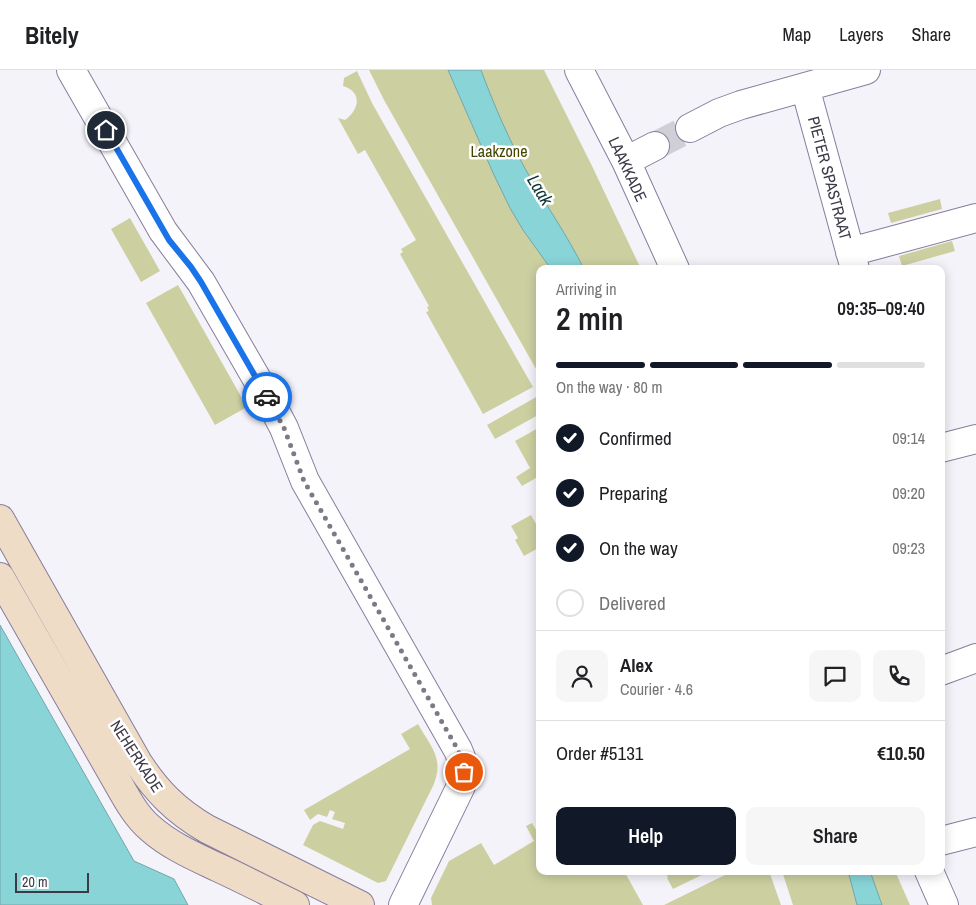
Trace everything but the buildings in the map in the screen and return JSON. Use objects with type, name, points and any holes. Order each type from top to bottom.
[{"type":"main road","name":"NEHERKADE","points":[[0,519],[137,761],[164,798],[186,816],[207,829],[360,905]]},
{"type":"main road","name":"NEHERKADE","points":[[0,577],[119,786],[145,824],[157,834],[204,861],[295,905]]},
{"type":"street","points":[[71,70],[163,231],[201,282],[273,407],[284,428],[304,481],[433,705],[462,760],[464,772],[461,786],[404,905]]},
{"type":"street","name":"LAAKKADE","points":[[579,70],[626,161],[673,265]]},
{"type":"street","points":[[690,128],[734,107],[866,70]]},
{"type":"street","name":"PIETER SPASTRAAT","points":[[805,87],[853,261]]},
{"type":"street","points":[[626,161],[655,146]]},
{"type":"street","points":[[853,261],[976,218]]},
{"type":"street","points":[[945,447],[976,439]]},
{"type":"street","points":[[945,670],[976,658]]},
{"type":"street","points":[[945,840],[976,832]]},
{"type":"street","points":[[931,875],[944,905]]},
{"type":"green space","name":"Laakzone","points":[[369,70],[544,70],[639,265],[536,265],[536,369],[384,100]]},
{"type":"green space","points":[[357,71],[372,103],[533,387],[483,414],[426,312],[429,311],[427,307],[429,306],[400,254],[403,252],[401,249],[416,240],[365,150],[358,154],[338,118],[345,120],[356,106],[357,102],[354,92],[343,86],[344,78]]},
{"type":"green space","points":[[940,199],[942,209],[891,223],[888,213]]},
{"type":"green space","points":[[130,218],[160,271],[141,282],[111,229]]},
{"type":"green space","points":[[952,241],[955,251],[906,265],[902,265],[899,256]]},
{"type":"green space","points":[[178,285],[247,407],[215,425],[146,303]]},
{"type":"green space","points":[[536,397],[536,416],[495,439],[487,425]]},
{"type":"green space","points":[[536,429],[536,478],[522,486],[516,477],[530,468],[515,441]]},
{"type":"green space","points":[[531,515],[536,524],[536,549],[524,556],[515,540],[518,538],[511,526]]},
{"type":"green space","points":[[418,724],[432,747],[438,768],[433,786],[386,881],[378,883],[303,845],[313,825],[320,821],[343,829],[345,823],[332,819],[335,812],[330,810],[327,817],[318,814],[310,820],[304,810],[410,749],[401,734]]},
{"type":"green space","points":[[532,823],[536,830],[536,875],[626,875],[643,905],[432,905],[431,898],[449,861],[481,843],[494,865],[534,841],[526,826]]},
{"type":"green space","points":[[667,875],[702,875],[673,889]]},
{"type":"green space","points":[[725,875],[770,875],[781,905],[664,905]]},
{"type":"green space","points":[[783,875],[897,875],[910,905],[793,905]]},
{"type":"water","points":[[448,70],[481,70],[520,160],[582,265],[548,265],[523,230],[494,175]]},
{"type":"water","points":[[0,625],[134,861],[174,879],[188,905],[0,905]]},
{"type":"water","points":[[849,875],[871,875],[882,905],[857,905]]},
{"type":"tunnel","points":[[655,146],[690,128]]},
{"type":"way so far","points":[[267,397],[284,428],[304,481],[458,750],[464,772]]},
{"type":"route","points":[[106,130],[163,231],[201,282],[267,397]]},
{"type":"water label","name":"Laak","points":[[540,190]]}]
